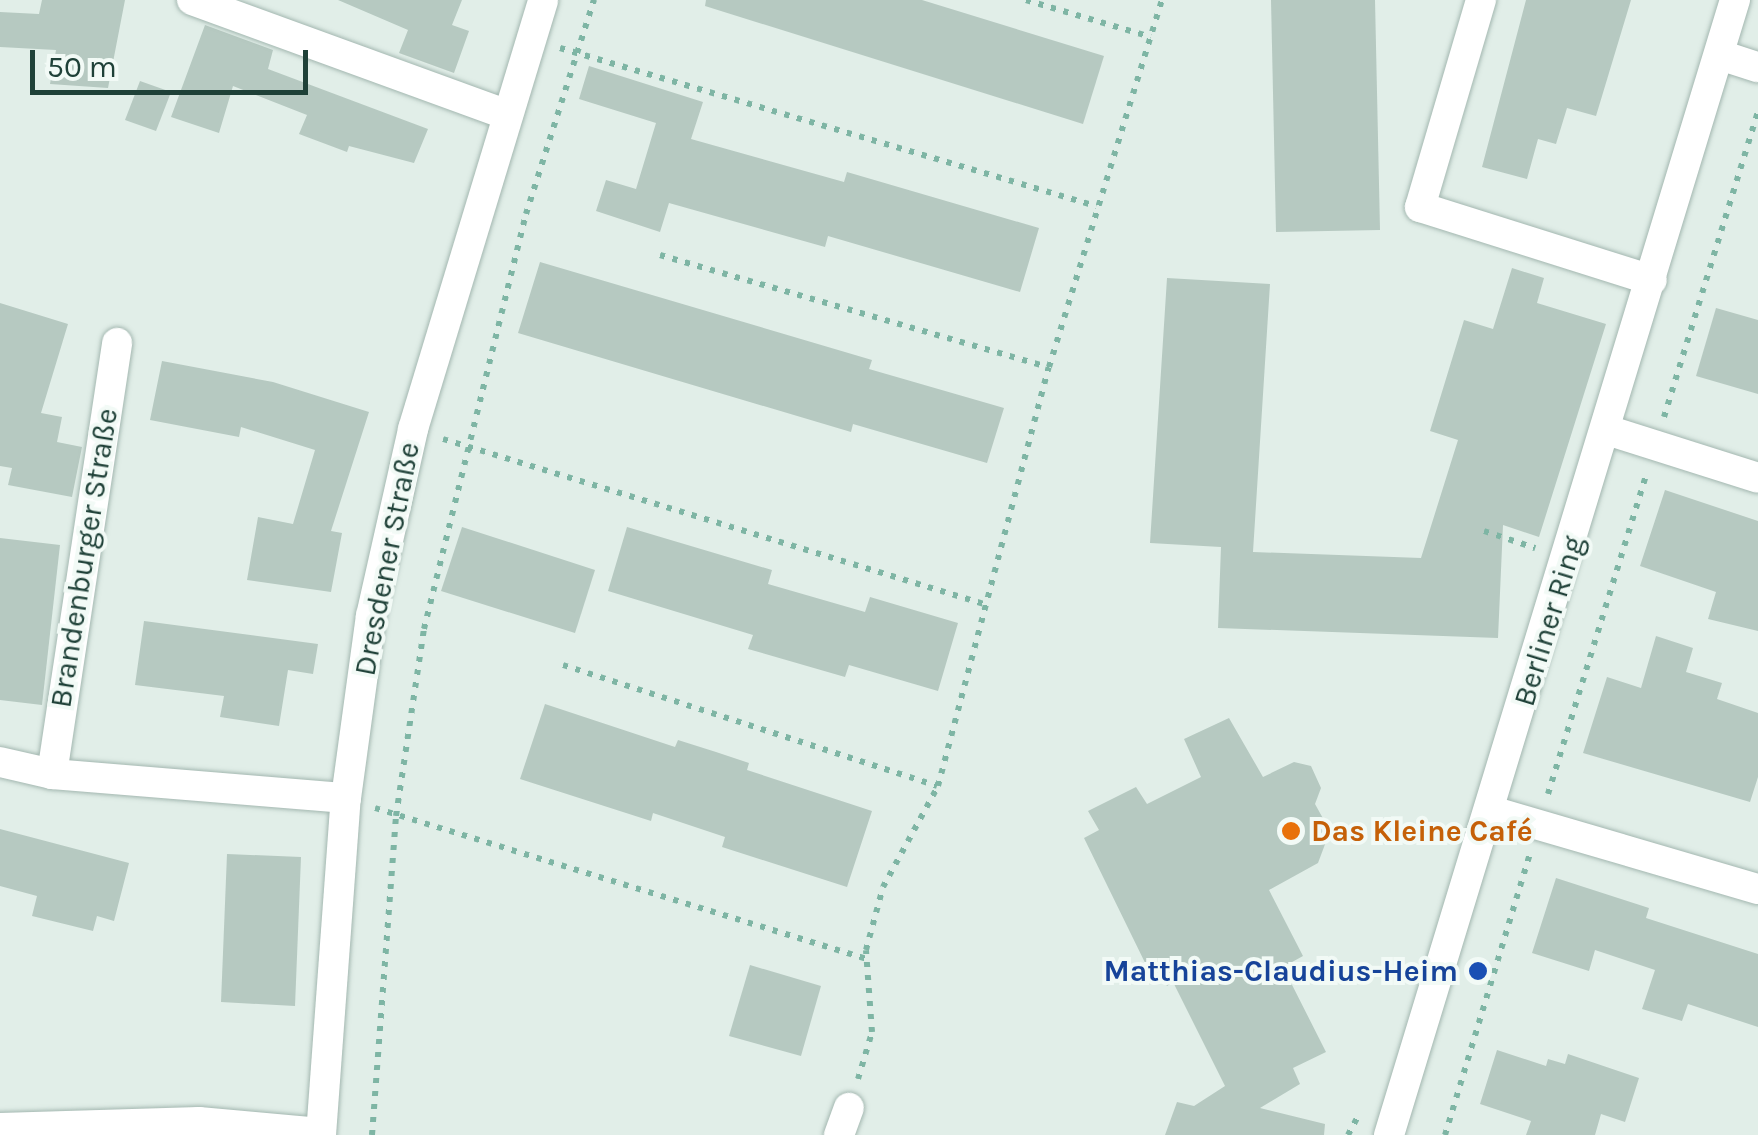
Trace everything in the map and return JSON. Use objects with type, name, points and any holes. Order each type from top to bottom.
[{"type":"street","points":[[192,0],[508,115]]},
{"type":"street","name":"Dresdener Straße","points":[[321,1134],[346,798],[370,616],[413,430],[542,0]]},
{"type":"street","points":[[1481,0],[1420,206],[1652,280]]},
{"type":"street","name":"Berliner Ring","points":[[1389,1135],[1491,811],[1735,0]]},
{"type":"street","points":[[1720,55],[1758,67]]},
{"type":"street","name":"Brandenburger Straße","points":[[52,774],[117,343]]},
{"type":"street","points":[[1606,430],[1758,478]]},
{"type":"street","points":[[0,762],[52,774],[346,798]]},
{"type":"street","points":[[1491,811],[1758,889]]},
{"type":"street","points":[[0,1128],[199,1122],[321,1134]]},
{"type":"path","points":[[372,1135],[396,816],[424,629],[526,214],[594,0]]},
{"type":"path","points":[[1026,0],[1150,37]]},
{"type":"path","points":[[844,1122],[872,1032],[867,959],[882,886],[938,786],[984,604],[1096,206],[1162,0]]},
{"type":"path","points":[[530,40],[1096,206]]},
{"type":"path","points":[[1445,1135],[1758,112]]},
{"type":"path","points":[[660,254],[1050,368]]},
{"type":"path","points":[[413,430],[984,604]]},
{"type":"path","points":[[1484,531],[1541,550]]},
{"type":"path","points":[[563,664],[938,786]]},
{"type":"path","points":[[346,798],[867,959]]},
{"type":"building","points":[[42,0],[125,0],[108,88],[50,84],[56,50],[0,47],[0,12],[39,14]]},
{"type":"building","points":[[338,0],[462,0],[452,25],[469,31],[454,73],[399,53],[408,30]]},
{"type":"building","points":[[706,0],[922,0],[1104,56],[1083,124],[705,6]]},
{"type":"building","points":[[1271,0],[1375,0],[1380,230],[1276,232]]},
{"type":"building","points":[[1526,0],[1631,0],[1596,116],[1567,108],[1556,144],[1538,139],[1527,179],[1482,167]]},
{"type":"building","points":[[205,25],[273,50],[268,69],[428,129],[414,163],[349,146],[347,152],[299,134],[307,115],[233,86],[219,133],[171,117]]},
{"type":"building","points":[[589,66],[703,102],[691,139],[844,182],[847,172],[1039,228],[1020,292],[828,236],[825,247],[669,203],[660,232],[596,211],[606,180],[636,189],[656,123],[579,99]]},
{"type":"building","points":[[140,81],[171,92],[156,131],[125,120]]},
{"type":"building","points":[[540,262],[872,360],[869,369],[1004,408],[987,463],[853,424],[851,432],[518,333]]},
{"type":"building","points":[[1512,268],[1544,278],[1537,303],[1606,324],[1539,537],[1503,525],[1498,638],[1218,628],[1221,547],[1150,543],[1167,278],[1270,284],[1253,552],[1421,558],[1458,440],[1430,431],[1464,320],[1493,329]]},
{"type":"building","points":[[0,303],[68,324],[41,413],[62,417],[57,442],[82,447],[72,497],[8,485],[12,468],[0,466]]},
{"type":"building","points":[[1716,308],[1758,320],[1758,394],[1696,376]]},
{"type":"building","points":[[162,361],[273,382],[369,412],[331,531],[342,533],[331,592],[247,580],[258,517],[293,524],[315,450],[241,427],[239,437],[150,420]]},
{"type":"building","points":[[1665,490],[1758,521],[1758,631],[1708,619],[1716,592],[1640,566]]},
{"type":"building","points":[[462,527],[595,570],[575,633],[441,591]]},
{"type":"building","points":[[627,527],[772,570],[768,584],[865,612],[870,597],[958,623],[938,691],[849,665],[845,677],[748,649],[753,635],[608,591]]},
{"type":"building","points":[[0,538],[60,545],[42,705],[0,700]]},
{"type":"building","points":[[144,621],[318,644],[313,674],[288,670],[279,726],[220,717],[224,696],[135,685]]},
{"type":"building","points":[[1656,636],[1693,648],[1686,672],[1722,683],[1717,699],[1758,713],[1758,777],[1750,802],[1583,753],[1607,677],[1641,688]]},
{"type":"building","points":[[545,704],[675,747],[678,740],[716,752],[749,763],[747,770],[872,811],[847,887],[722,847],[725,837],[653,813],[651,821],[520,779]]},
{"type":"building","points":[[1229,718],[1263,777],[1294,762],[1311,766],[1321,788],[1315,804],[1330,831],[1318,863],[1269,890],[1303,956],[1283,967],[1326,1052],[1293,1068],[1300,1084],[1260,1108],[1325,1124],[1324,1135],[1165,1135],[1177,1102],[1194,1106],[1225,1086],[1173,982],[1167,986],[1160,974],[1152,977],[1084,838],[1099,830],[1088,811],[1136,787],[1147,804],[1201,777],[1184,739]]},
{"type":"building","points":[[0,829],[129,863],[114,921],[97,916],[93,931],[32,916],[37,896],[0,886]]},
{"type":"building","points":[[227,854],[301,857],[295,1006],[221,1002]]},
{"type":"building","points":[[1556,878],[1649,908],[1646,918],[1758,954],[1758,1027],[1688,1004],[1682,1021],[1642,1009],[1655,970],[1595,950],[1589,971],[1532,953]]},
{"type":"building","points":[[750,965],[821,986],[801,1056],[729,1036]]},
{"type":"building","points":[[1497,1050],[1546,1066],[1548,1059],[1565,1064],[1568,1054],[1639,1078],[1625,1122],[1601,1114],[1595,1135],[1526,1135],[1531,1121],[1480,1104]]},
{"type":"place","name":"Das Kleine Café","points":[[1291,831]]},
{"type":"place","name":"Matthias-Claudius-Heim","points":[[1478,971]]}]
